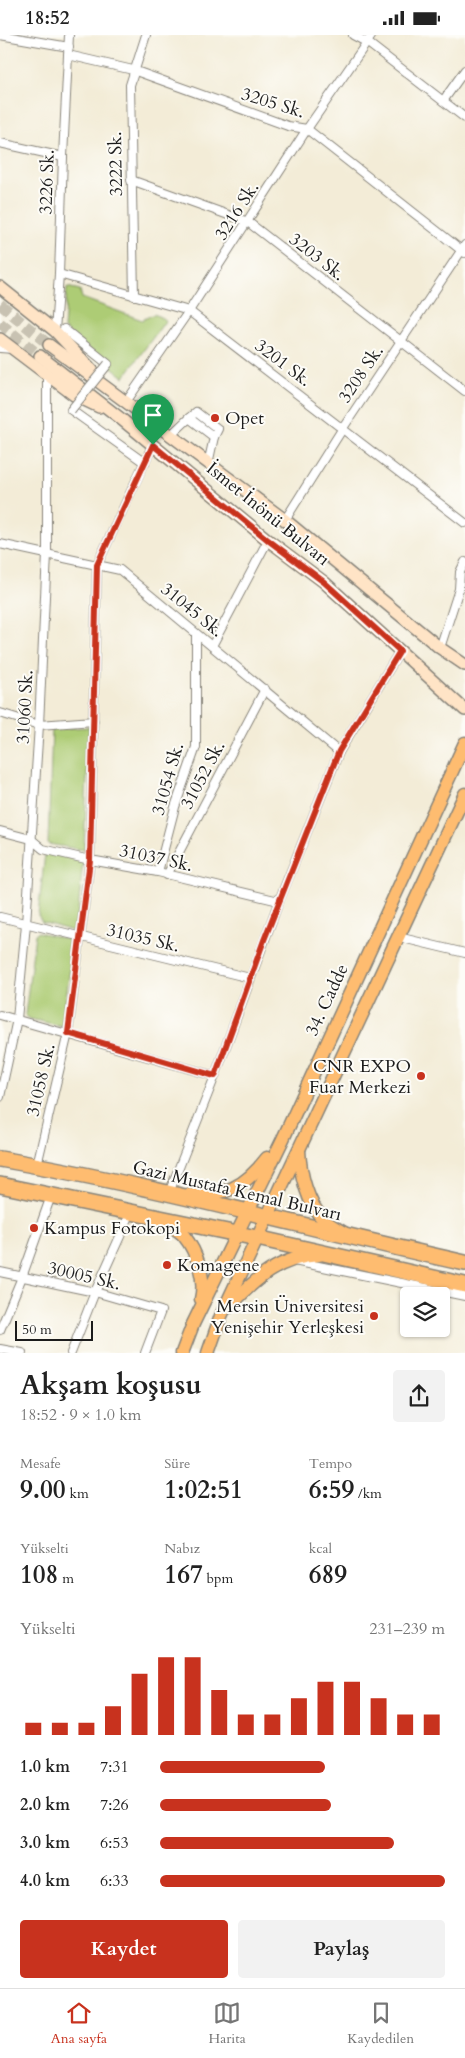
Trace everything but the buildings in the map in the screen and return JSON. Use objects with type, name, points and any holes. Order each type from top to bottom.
[{"type":"highway","name":"Gazi Mustafa Kemal Bulvarı","points":[[0,1159],[174,1194],[352,1238],[464,1260]]},
{"type":"highway","points":[[0,1185],[257,1238],[465,1285]]},
{"type":"main road","points":[[0,287],[59,330],[115,394]]},
{"type":"main road","points":[[0,339],[74,395],[120,417]]},
{"type":"main road","name":"İsmet İnönü Bulvarı","points":[[49,345],[285,520],[440,648],[465,665]]},
{"type":"main road","name":"İsmet İnönü Bulvarı","points":[[40,356],[120,417],[268,540],[324,582],[465,710]]},
{"type":"main road","name":"34. Cadde","points":[[182,1353],[193,1324],[282,1139],[465,743]]},
{"type":"main road","points":[[208,1353],[221,1316],[465,794]]},
{"type":"main road","points":[[174,1194],[200,1195],[229,1190],[250,1179],[282,1139]]},
{"type":"main road","points":[[299,1149],[300,1172],[308,1195],[323,1220],[352,1238]]},
{"type":"main road","points":[[157,1217],[184,1235],[197,1260],[204,1288],[193,1324]]},
{"type":"main road","points":[[221,1316],[252,1282],[288,1260],[308,1255],[328,1254]]},
{"type":"street","name":"3205 Sk.","points":[[0,35],[134,69],[288,126],[308,129],[464,249]]},
{"type":"street","name":"3226 Sk.","points":[[59,330],[62,157],[69,35]]},
{"type":"street","name":"3222 Sk.","points":[[134,296],[130,85],[146,35]]},
{"type":"street","points":[[353,35],[368,43],[465,119]]},
{"type":"street","name":"3216 Sk.","points":[[126,402],[189,311],[372,35]]},
{"type":"street","points":[[442,101],[465,69]]},
{"type":"street","points":[[0,143],[62,157]]},
{"type":"street","name":"3203 Sk.","points":[[132,180],[248,222],[465,391]]},
{"type":"street","name":"3208 Sk.","points":[[285,520],[343,428],[464,249]]},
{"type":"street","name":"3201 Sk.","points":[[59,274],[189,311],[465,523]]},
{"type":"street","points":[[59,330],[108,364],[70,409],[145,463]]},
{"type":"street","points":[[0,348],[13,349]]},
{"type":"street","name":"31060 Sk.","points":[[0,1097],[17,1019],[26,924],[39,725],[47,554],[47,375]]},
{"type":"street","points":[[171,435],[189,418],[214,437],[208,464]]},
{"type":"street","name":"31058 Sk.","points":[[37,1165],[68,1033],[90,860],[94,721],[93,654],[97,565],[153,445]]},
{"type":"street","points":[[212,646],[268,540]]},
{"type":"street","name":"31045 Sk.","points":[[0,544],[120,570],[339,751]]},
{"type":"street","points":[[440,648],[459,589],[460,572],[465,562]]},
{"type":"street","name":"31054 Sk.","points":[[158,872],[176,807],[196,747],[196,634]]},
{"type":"street","points":[[174,1194],[250,978],[339,751],[400,651]]},
{"type":"street","name":"31052 Sk.","points":[[167,875],[265,689]]},
{"type":"street","points":[[0,713],[39,725],[94,721]]},
{"type":"street","name":"31037 Sk.","points":[[0,831],[31,839],[43,849],[90,860],[158,872],[279,901]]},
{"type":"street","name":"31035 Sk.","points":[[0,917],[250,978]]},
{"type":"street","points":[[398,937],[465,953]]},
{"type":"street","points":[[0,1015],[215,1076]]},
{"type":"street","points":[[0,1330],[22,1277],[50,1196]]},
{"type":"street","points":[[71,1353],[131,1212]]},
{"type":"street","points":[[288,1260],[465,1296]]},
{"type":"street","name":"30005 Sk.","points":[[0,1272],[95,1293],[161,1311],[144,1353]]},
{"type":"street","points":[[0,1349],[22,1353]]},
{"type":"green space","points":[[67,287],[80,290],[82,298],[142,320],[154,314],[166,320],[124,377],[64,329]]},
{"type":"green space","points":[[89,727],[84,850],[48,844],[52,729]]},
{"type":"green space","points":[[45,853],[83,861],[76,932],[42,922],[38,915]]},
{"type":"green space","points":[[38,932],[74,941],[62,1026],[30,1019],[25,1015],[35,934]]},
{"type":"tunnel","points":[[0,304],[49,345]]},
{"type":"tunnel","points":[[0,323],[40,356]]},
{"type":"place","name":"Opet","points":[[215,418]]},
{"type":"place","name":"CNR EXPO Fuar Merkezi","points":[[421,1076]]},
{"type":"place","name":"Kampus Fotokopi","points":[[34,1228]]},
{"type":"place","name":"Komagene","points":[[167,1265]]},
{"type":"place","name":"Mersin Üniversitesi Yenişehir Yerleşkesi","points":[[374,1316]]},
{"type":"route","points":[[153,445],[268,540],[324,582],[400,651],[339,751],[264,940],[215,1076],[68,1033],[90,860],[94,721],[93,654],[97,565],[153,445]]}]
